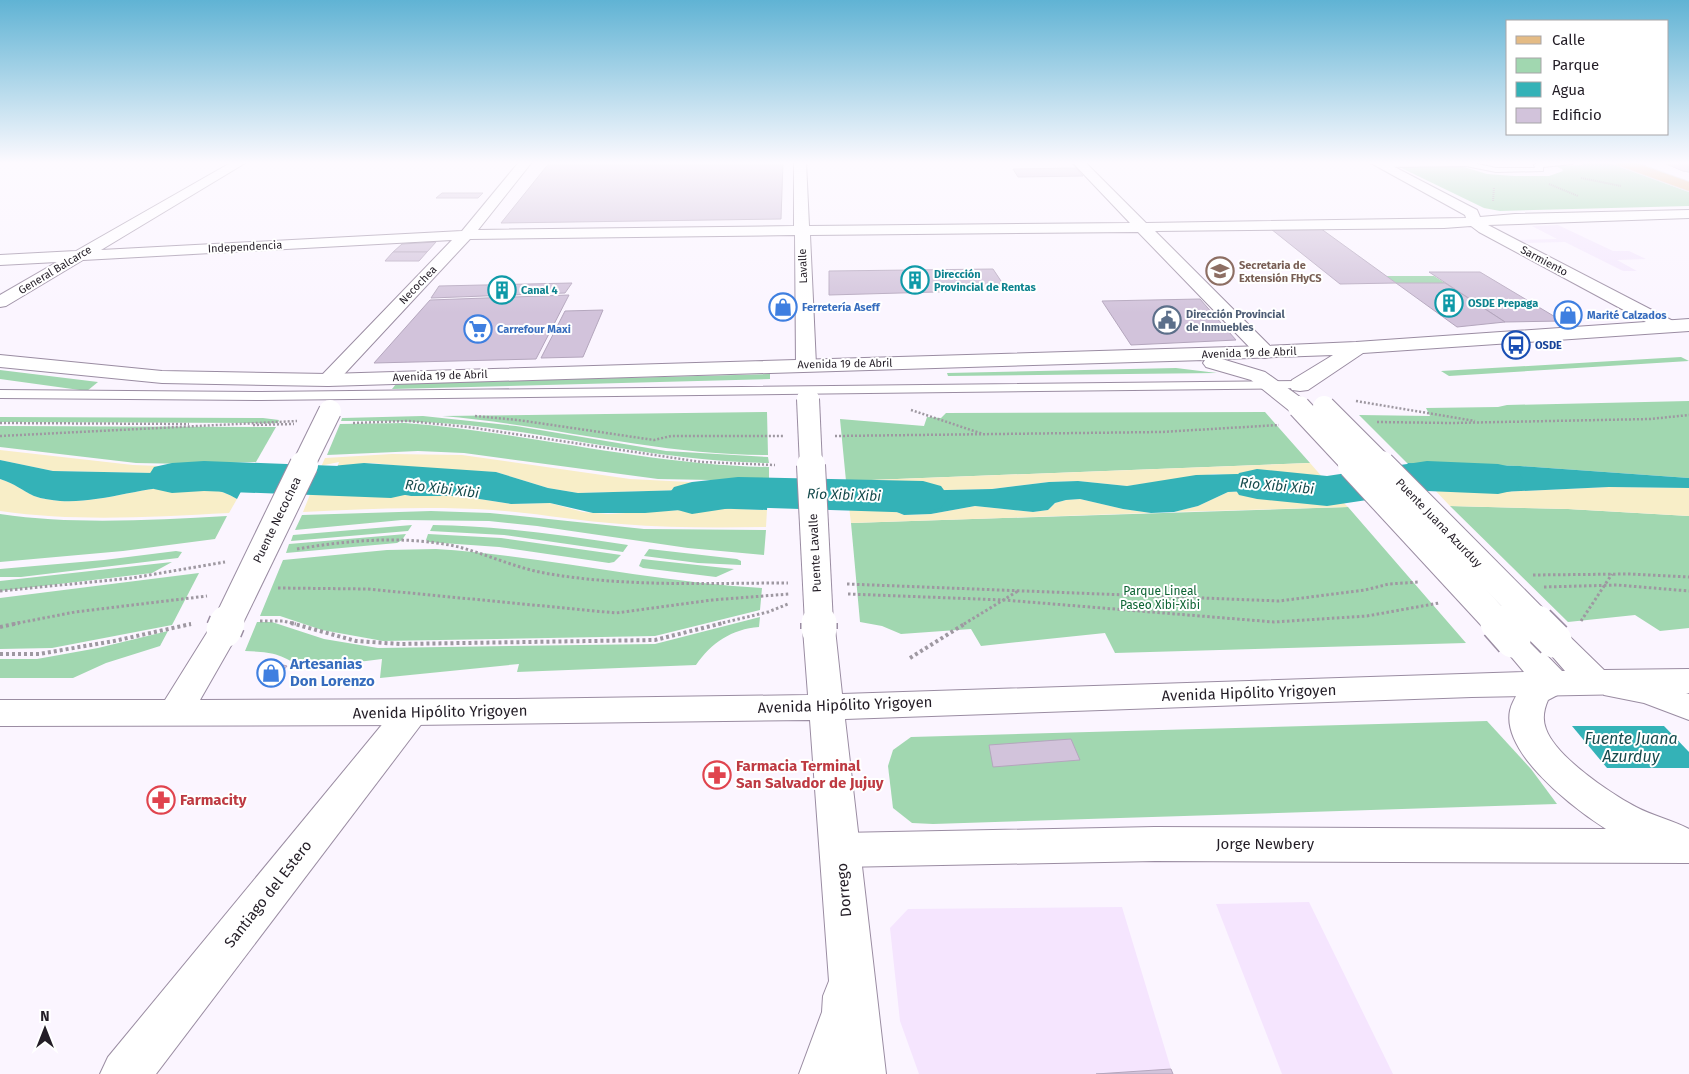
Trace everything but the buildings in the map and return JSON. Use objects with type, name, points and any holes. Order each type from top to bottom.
[{"type":"street","name":"General Balcarce","points":[[0,302],[154,212]]},
{"type":"street","name":"Necochea","points":[[333,402],[485,212]]},
{"type":"street","name":"Lavalle","points":[[801,212],[808,394]]},
{"type":"street","points":[[1127,212],[1265,352],[1311,404]]},
{"type":"street","name":"Sarmiento","points":[[1470,212],[1474,221],[1484,228],[1666,325]]},
{"type":"street","name":"Independencia","points":[[0,260],[466,235],[1444,224],[1474,221],[1689,214]]},
{"type":"street","name":"Avenida 19 de Abril","points":[[0,361],[162,377],[333,402],[806,365],[1167,356],[1356,348],[1666,325],[1689,325]]},
{"type":"street","points":[[1311,404],[1356,348]]},
{"type":"street","points":[[1167,356],[1238,369],[1258,376],[1273,386],[1311,404]]},
{"type":"street","name":"Puente Lavalle","points":[[808,394],[819,629],[826,707]]},
{"type":"street","name":"Puente Necochea","points":[[175,713],[224,625],[333,402]]},
{"type":"street","name":"Puente Juana Azurduy","points":[[1311,404],[1596,682]]},
{"type":"street","name":"Puente Juana Azurduy","points":[[1311,404],[1513,640],[1553,682]]},
{"type":"street","name":"Avenida Hipólito Yrigoyen","points":[[0,713],[411,713],[826,707],[1553,682],[1689,681]]},
{"type":"street","points":[[1553,682],[1534,692],[1528,702],[1526,715],[1529,730],[1538,748],[1552,766],[1571,784],[1621,818],[1649,831],[1689,845]]},
{"type":"street","points":[[1596,682],[1649,692],[1689,707]]},
{"type":"street","name":"Dorrego","points":[[826,707],[861,1074]]},
{"type":"street","name":"Santiago del Estero","points":[[125,1074],[411,713]]},
{"type":"street","name":"Jorge Newbery","points":[[840,850],[1155,844],[1689,845]]},
{"type":"street","points":[[824,1074],[845,1012],[850,954]]},
{"type":"lane","name":"Avenida 19 de Abril","points":[[0,394],[333,402],[1273,386]]},
{"type":"path","points":[[333,402],[408,421],[458,426],[701,462],[774,465]]},
{"type":"path","points":[[833,436],[1161,432],[1311,404],[1483,422]]},
{"type":"path","points":[[907,409],[988,435]]},
{"type":"path","points":[[1377,422],[1418,424],[1650,419],[1689,415]]},
{"type":"path","points":[[474,416],[518,420],[654,440],[671,436],[785,436]]},
{"type":"path","points":[[0,436],[222,424],[301,422]]},
{"type":"path","points":[[0,423],[222,424]]},
{"type":"path","points":[[1580,622],[1612,574]]},
{"type":"path","points":[[910,658],[1019,590]]},
{"type":"path","points":[[0,654],[39,654],[114,641],[184,624],[224,625],[283,621],[356,641],[400,644],[655,640],[768,612],[795,601]]},
{"type":"shaded area","points":[[1558,225],[1613,251],[1629,251],[1646,259],[1617,260],[1637,271],[1623,271],[1565,242],[1522,243],[1516,240],[1557,239],[1532,226]]},
{"type":"shaded area","points":[[1309,902],[1393,1074],[1282,1074],[1216,904]]},
{"type":"shaded area","points":[[1122,907],[1171,1069],[1096,1074],[919,1074],[900,1021],[890,928],[908,909]]},
{"type":"green space","points":[[1386,276],[1434,276],[1445,283],[1396,283]]},
{"type":"green space","points":[[1681,357],[1689,361],[1449,376],[1441,371]]},
{"type":"green space","points":[[1176,368],[1217,373],[948,376],[947,373]]},
{"type":"green space","points":[[0,370],[98,382],[87,391],[0,379]]},
{"type":"green space","points":[[770,374],[770,379],[392,389],[396,384]]},
{"type":"green space","points":[[1689,401],[1689,478],[1520,466],[1407,463],[1359,415],[1430,416],[1426,408]]},
{"type":"green space","points":[[767,412],[768,455],[686,450],[483,420],[442,416]]},
{"type":"green space","points":[[1265,412],[1310,463],[846,481],[840,419],[924,426],[927,417],[941,418],[946,413]]},
{"type":"green space","points":[[423,416],[516,426],[666,451],[768,457],[769,463],[693,458],[466,425],[388,421],[341,421],[342,418]]},
{"type":"green space","points":[[0,417],[263,418],[279,420],[278,423],[0,422]]},
{"type":"green space","points":[[405,423],[496,433],[678,461],[769,467],[769,481],[658,479],[464,453],[418,451],[327,455],[340,424]]},
{"type":"green space","points":[[0,426],[276,427],[256,462],[189,464],[136,463],[0,447]]},
{"type":"green space","points":[[1450,506],[1568,509],[1689,516],[1689,628],[1660,631],[1635,615],[1568,622]]},
{"type":"green space","name":"Parque Lineal Paseo Xibi-Xibi","points":[[1348,507],[1466,643],[1115,653],[1105,633],[981,646],[971,629],[901,634],[882,626],[860,622],[851,523]]},
{"type":"green space","points":[[431,511],[490,513],[644,529],[766,530],[764,555],[688,548],[489,521],[402,520],[295,530],[302,515]]},
{"type":"green space","points":[[0,514],[85,521],[227,516],[215,539],[123,551],[0,562]]},
{"type":"green space","points":[[412,525],[408,531],[291,541],[293,535]]},
{"type":"green space","points":[[433,525],[507,529],[628,545],[623,552],[504,535],[430,531]]},
{"type":"green space","points":[[406,534],[397,543],[286,553],[289,544]]},
{"type":"green space","points":[[428,534],[501,538],[621,555],[614,562],[609,563],[499,547],[428,542],[426,540]]},
{"type":"green space","points":[[436,549],[517,557],[721,585],[762,588],[760,610],[655,636],[383,641],[322,630],[280,616],[260,616],[283,560],[387,550]]},
{"type":"green space","points":[[649,549],[737,559],[741,561],[741,565],[698,563],[644,556]]},
{"type":"green space","points":[[176,551],[182,552],[178,558],[21,577],[0,577],[0,569],[104,560]]},
{"type":"green space","points":[[642,559],[734,569],[716,577],[643,568],[639,566]]},
{"type":"green space","points":[[172,562],[152,573],[0,591],[0,581]]},
{"type":"green space","points":[[199,573],[172,625],[52,648],[0,649],[0,598]]},
{"type":"green space","points":[[760,617],[759,627],[749,628],[723,638],[708,650],[696,665],[517,672],[519,664],[380,678],[382,659],[302,669],[275,654],[245,651],[257,622],[272,622],[324,639],[378,648],[655,644]]},
{"type":"green space","points":[[168,631],[160,646],[106,663],[73,678],[0,678],[0,659],[37,659],[98,648]]},
{"type":"green space","points":[[1487,721],[1531,769],[1557,804],[933,824],[912,823],[893,808],[888,766],[893,750],[911,737]]},
{"type":"sand","points":[[0,450],[133,465],[187,467],[255,465],[253,469],[154,473],[53,471],[0,460]]},
{"type":"sand","points":[[392,454],[462,455],[630,479],[729,484],[684,490],[578,493],[548,488],[496,472],[454,471],[372,463],[321,467],[325,458]]},
{"type":"sand","points":[[1310,463],[1324,479],[1303,481],[1274,477],[1214,474],[1127,486],[1078,481],[1049,482],[992,489],[902,491],[847,488],[846,481]]},
{"type":"sand","points":[[0,479],[34,496],[60,501],[82,501],[149,490],[194,486],[216,490],[237,499],[229,513],[114,518],[58,517],[0,511]]},
{"type":"sand","points":[[1431,486],[1500,492],[1609,487],[1689,488],[1689,516],[1568,509],[1450,506]]},
{"type":"sand","points":[[353,487],[376,489],[411,496],[460,496],[511,504],[550,503],[583,512],[608,514],[717,508],[767,510],[766,527],[639,525],[509,511],[445,508],[303,512],[311,492]]},
{"type":"sand","points":[[1249,491],[1290,498],[1343,502],[1348,507],[1174,512],[1198,506],[1228,492]]},
{"type":"sand","points":[[1080,499],[1151,513],[851,523],[849,507],[892,510],[904,515],[931,514],[975,506],[1033,512],[1048,510],[1055,503]]},
{"type":"water","points":[[0,460],[53,471],[154,473],[253,469],[237,499],[216,490],[194,486],[149,490],[82,501],[60,501],[34,496],[0,479]]},
{"type":"water","points":[[364,463],[496,472],[548,488],[578,493],[684,490],[729,484],[769,484],[767,510],[704,508],[645,513],[593,513],[550,503],[511,504],[460,496],[411,496],[367,488],[323,489],[321,467]]},
{"type":"water","points":[[1407,463],[1520,466],[1689,478],[1689,488],[1609,487],[1500,492],[1475,491],[1431,486]]},
{"type":"water","points":[[1237,474],[1303,481],[1324,479],[1343,502],[1290,498],[1249,491],[1228,492],[1198,506],[1174,512],[1151,513],[1080,499],[1055,503],[1048,510],[1033,512],[975,506],[931,514],[904,515],[892,510],[849,507],[847,488],[902,491],[992,489],[1049,482],[1078,481],[1127,486],[1196,475]]},
{"type":"water","name":"Fuente Juana Azurduy","points":[[1572,726],[1664,726],[1689,752],[1689,768],[1607,768]]},
{"type":"pier","points":[[339,462],[328,491],[309,494],[320,466]]},
{"type":"waterway","name":"Río Xibi Xibi","points":[[172,478],[204,476],[391,483]]},
{"type":"waterway","name":"Río Xibi Xibi","points":[[1257,484],[1327,491],[1427,476],[1498,479]]},
{"type":"waterway","name":"Río Xibi Xibi","points":[[692,498],[738,492],[923,497]]},
{"type":"place","name":"Secretaria de Extensión FHyCS","points":[[1220,271]]},
{"type":"place","name":"Dirección Provincial de Rentas","points":[[915,280]]},
{"type":"place","name":"Canal 4","points":[[502,290]]},
{"type":"place","name":"OSDE Prepaga","points":[[1449,303]]},
{"type":"place","name":"Ferretería Aseff","points":[[783,307]]},
{"type":"place","name":"Marité Calzados","points":[[1568,315]]},
{"type":"place","name":"Dirección Provincial de Inmuebles","points":[[1167,320]]},
{"type":"place","name":"Carrefour Maxi","points":[[478,329]]},
{"type":"place","name":"OSDE","points":[[1516,345]]},
{"type":"place","name":"Artesanias Don Lorenzo","points":[[271,673]]},
{"type":"place","name":"Farmacia Terminal San Salvador de Jujuy","points":[[717,775]]},
{"type":"place","name":"Farmacity","points":[[161,800]]}]
